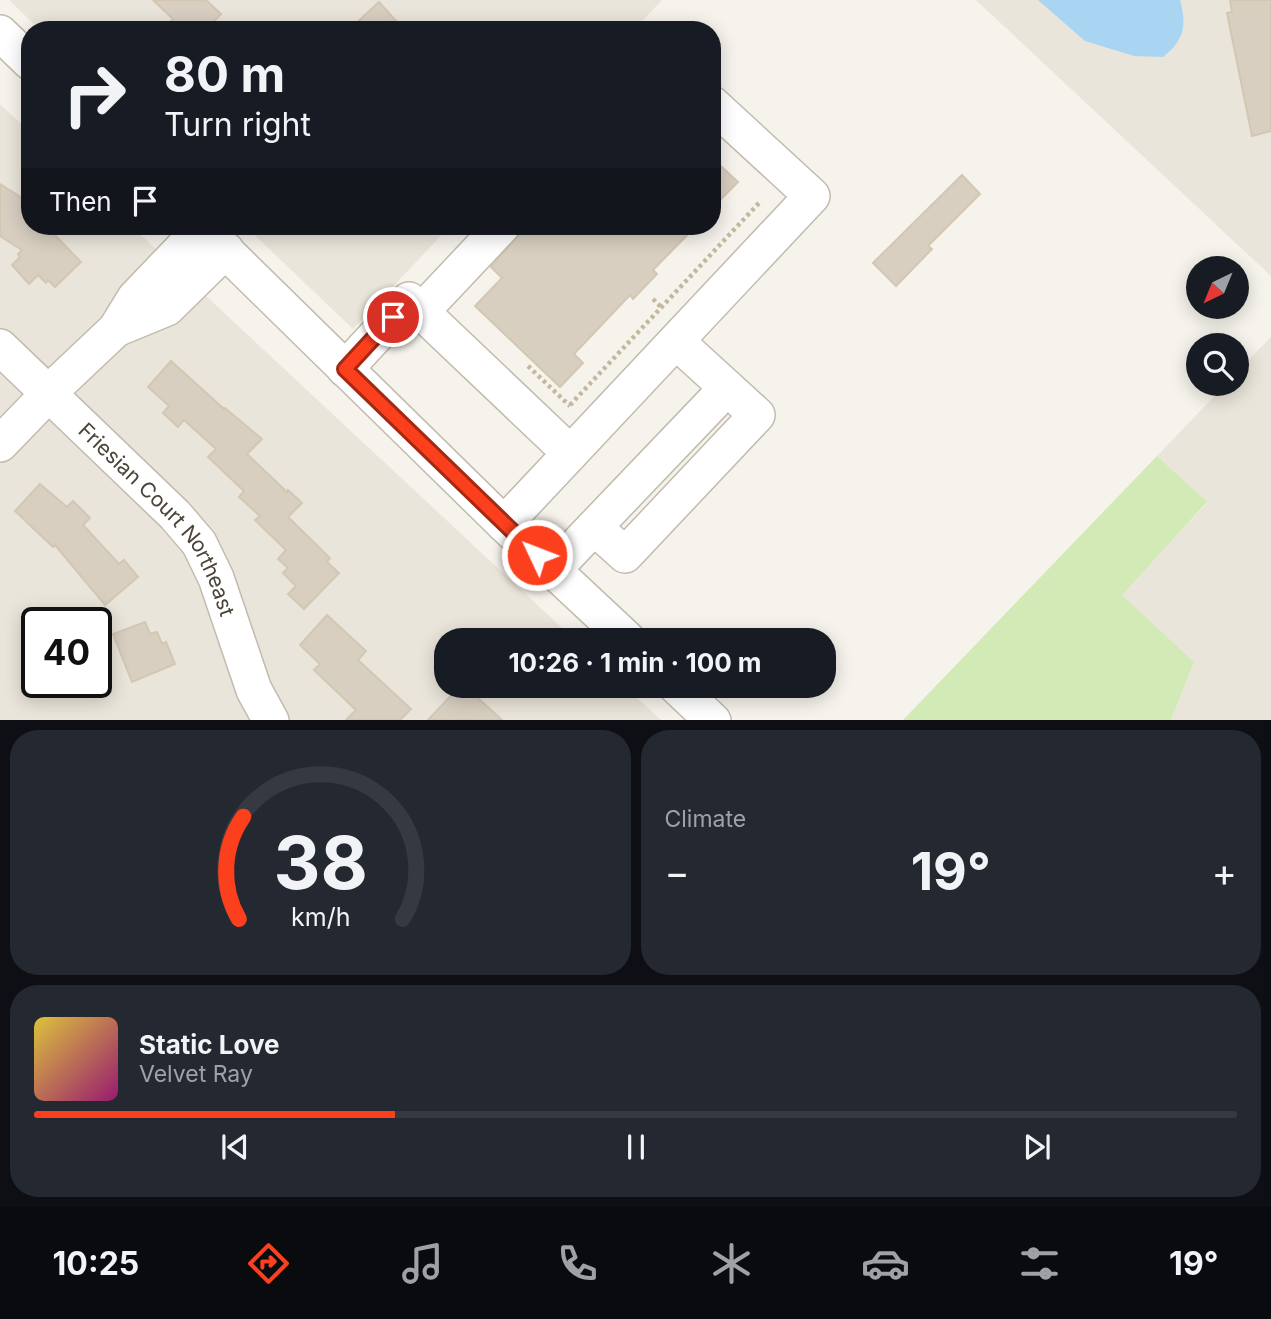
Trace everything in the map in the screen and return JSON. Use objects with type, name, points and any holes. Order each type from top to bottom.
[{"type":"street","points":[[0,33],[21,53]]},
{"type":"street","points":[[504,524],[570,453],[582,417],[677,342],[812,196],[721,112]]},
{"type":"street","points":[[0,444],[116,329],[167,308],[211,235]]},
{"type":"street","points":[[214,235],[345,369],[615,628]]},
{"type":"street","points":[[421,312],[494,235]]},
{"type":"street","points":[[345,369],[409,300],[570,453]]},
{"type":"street","points":[[553,570],[727,388],[677,342]]},
{"type":"street","name":"Friesian Court Northeast","points":[[0,347],[175,515],[199,543],[216,578],[254,690],[271,720]]},
{"type":"street","points":[[689,698],[713,720]]},
{"type":"path","points":[[528,366],[582,417],[661,307],[759,203]]},
{"type":"path","points":[[653,299],[661,307]]},
{"type":"shaded area","points":[[9,0],[662,0],[642,21],[31,21]]},
{"type":"shaded area","points":[[976,0],[1271,0],[1271,276]]},
{"type":"shaded area","points":[[0,104],[21,124],[21,235],[141,235],[562,628],[434,628],[434,698],[637,698],[661,720],[0,720]]},
{"type":"shaded area","points":[[254,235],[442,235],[353,329]]},
{"type":"shaded area","points":[[1271,337],[1271,720],[1171,720],[1194,662],[1121,595],[1207,503],[1157,456],[1215,396],[1249,396],[1249,360]]},
{"type":"green space","points":[[1157,456],[1207,502],[1122,595],[1194,662],[1171,720],[903,720]]},
{"type":"water","points":[[1038,0],[1180,0],[1182,32],[1176,45],[1163,57],[1134,56],[1085,41]]},
{"type":"building","points":[[153,0],[206,0],[221,14],[214,21],[171,21],[173,19]]},
{"type":"building","points":[[1230,0],[1271,0],[1271,131],[1252,136],[1227,13],[1232,12]]},
{"type":"building","points":[[379,2],[396,21],[359,21]]},
{"type":"building","points":[[721,166],[738,182],[721,199]]},
{"type":"building","points":[[962,175],[980,194],[928,246],[932,249],[896,286],[873,263]]},
{"type":"building","points":[[0,184],[21,197],[21,235],[55,235],[81,262],[55,287],[38,275],[29,284],[12,265],[20,257],[18,254],[22,250],[0,236]]},
{"type":"building","points":[[519,235],[687,235],[653,270],[657,274],[633,299],[630,295],[574,354],[583,363],[560,387],[475,306],[502,278],[491,267]]},
{"type":"building","points":[[171,361],[262,439],[247,454],[302,503],[288,517],[330,558],[327,562],[339,573],[304,609],[288,594],[296,586],[283,573],[288,568],[278,559],[286,550],[255,520],[260,516],[239,497],[244,491],[208,457],[216,449],[184,420],[178,427],[163,413],[169,406],[148,387]]},
{"type":"building","points":[[40,484],[67,507],[73,501],[90,518],[83,525],[119,564],[124,560],[138,577],[105,605],[55,545],[53,547],[15,511]]},
{"type":"building","points":[[327,615],[366,651],[358,660],[411,709],[400,720],[346,720],[356,710],[314,670],[320,664],[300,645]]},
{"type":"building","points":[[145,622],[150,634],[157,632],[162,644],[166,642],[175,664],[132,682],[113,634]]},
{"type":"building","points":[[449,698],[478,698],[502,720],[428,720]]},
{"type":"route","points":[[393,317],[345,369],[537,555]]}]
